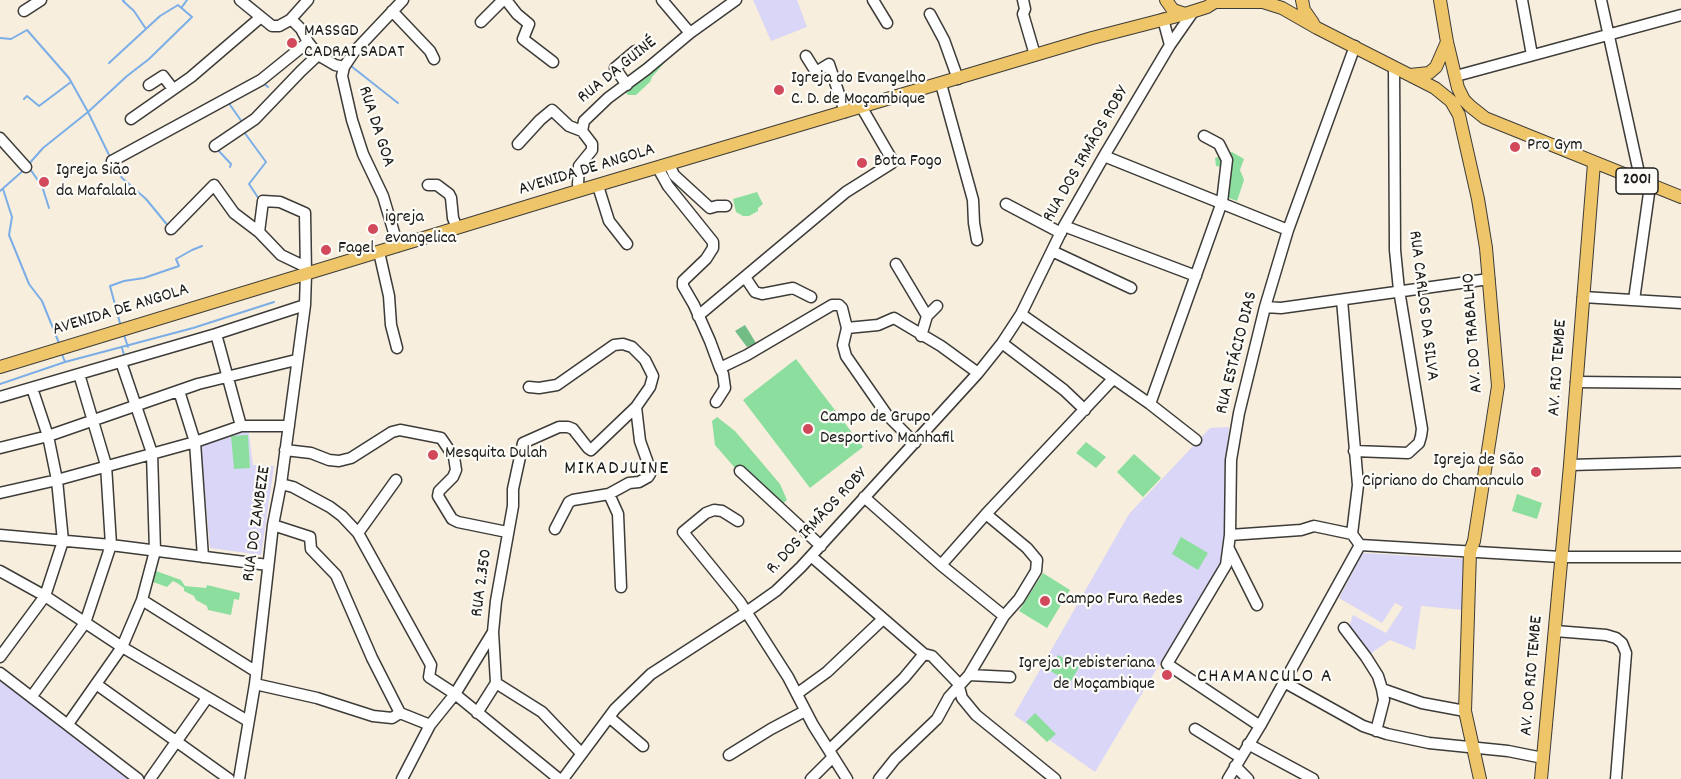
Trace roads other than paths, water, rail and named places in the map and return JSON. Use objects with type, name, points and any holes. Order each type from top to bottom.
[{"type":"main road","points":[[1164,0],[1173,10],[1189,13]]},
{"type":"main road","points":[[1163,19],[1164,0]]},
{"type":"main road","points":[[1302,0],[1304,10],[1317,28]]},
{"type":"main road","name":"AV. DO TRABALHO","points":[[1440,0],[1458,88],[1459,115],[1478,199],[1486,248],[1498,386],[1472,546],[1465,711],[1480,779]]},
{"type":"main road","name":"AVENIDA DE ANGOLA","points":[[0,367],[306,270],[379,252],[1035,55],[1189,13],[1217,1]]},
{"type":"main road","points":[[1217,1],[1263,2],[1282,8],[1457,101]]},
{"type":"main road","points":[[1407,75],[1429,73],[1436,67],[1447,42]]},
{"type":"main road","name":"2001","points":[[1457,101],[1485,118],[1681,198]]},
{"type":"main road","points":[[1464,138],[1468,122],[1485,118]]},
{"type":"main road","name":"AV. RIO TEMBE","points":[[1559,576],[1594,163]]},
{"type":"main road","name":"AV. DO RIO TEMBE","points":[[1541,779],[1559,576]]},
{"type":"street","points":[[24,11],[41,0]]},
{"type":"street","points":[[240,0],[275,27],[290,20],[308,0]]},
{"type":"street","name":"RUA DA GOA","points":[[398,246],[383,196],[361,148],[343,89],[342,76],[344,67],[354,52],[403,0]]},
{"type":"street","points":[[482,22],[504,0],[529,24],[523,39],[553,62]]},
{"type":"street","points":[[662,0],[690,33]]},
{"type":"street","name":"RUA DA GUINÉ","points":[[581,190],[578,184],[579,166],[592,150],[591,144],[582,131],[584,121],[593,111],[690,33],[736,0]]},
{"type":"street","points":[[873,0],[887,23]]},
{"type":"street","points":[[1023,0],[1023,14],[1035,55]]},
{"type":"street","points":[[1522,0],[1532,55]]},
{"type":"street","points":[[1601,0],[1645,184],[1634,300]]},
{"type":"street","points":[[392,11],[430,51],[434,59]]},
{"type":"street","name":"RUA DOS IRMÃOS ROBY","points":[[1020,316],[1063,229],[1189,13]]},
{"type":"street","points":[[930,14],[944,40],[958,79]]},
{"type":"street","points":[[1456,76],[1681,15]]},
{"type":"street","points":[[131,119],[216,57],[261,17]]},
{"type":"street","points":[[1163,19],[1170,45]]},
{"type":"street","points":[[290,20],[301,29],[343,89]]},
{"type":"street","points":[[112,161],[261,80],[308,42]]},
{"type":"street","name":"RUA ESTÁCIO DIAS","points":[[1260,726],[1167,664],[1226,565],[1230,535],[1231,460],[1239,413],[1265,307],[1288,230],[1355,46]]},
{"type":"street","points":[[627,85],[615,68],[635,51]]},
{"type":"street","points":[[806,56],[816,72],[829,64],[845,112]]},
{"type":"street","points":[[321,57],[344,67]]},
{"type":"street","points":[[215,146],[255,119],[300,70],[321,57]]},
{"type":"street","name":"RUA CARLOS DA SILVA","points":[[1354,452],[1408,453],[1419,443],[1422,429],[1399,290],[1395,250],[1394,68]]},
{"type":"street","points":[[149,85],[163,76],[173,89]]},
{"type":"street","points":[[941,84],[973,200],[977,240]]},
{"type":"street","points":[[699,316],[846,192],[892,163],[862,108]]},
{"type":"street","points":[[518,144],[552,110],[569,126],[582,131]]},
{"type":"street","points":[[1150,404],[1222,202],[1227,160],[1219,144],[1204,136]]},
{"type":"street","points":[[0,138],[26,167]]},
{"type":"street","points":[[1104,156],[1288,230]]},
{"type":"street","points":[[664,166],[710,208],[726,206]]},
{"type":"street","points":[[664,166],[668,186],[713,242],[713,248],[706,259],[682,281],[723,374],[725,388],[716,402]]},
{"type":"street","points":[[171,229],[214,185],[234,213],[259,232],[281,255],[306,270]]},
{"type":"street","points":[[428,185],[437,185],[449,194],[457,228]]},
{"type":"street","points":[[598,186],[609,221],[627,244]]},
{"type":"street","name":"RUA DO ZAMBEZE","points":[[239,779],[255,684],[273,525],[281,484],[305,305],[306,217],[302,210],[275,201],[263,201],[259,232]]},
{"type":"street","points":[[1006,204],[1063,229],[1196,276]]},
{"type":"street","points":[[1052,250],[1131,288]]},
{"type":"street","points":[[379,252],[397,348]]},
{"type":"street","points":[[896,264],[927,316]]},
{"type":"street","points":[[745,277],[755,292],[762,294],[793,288],[811,297]]},
{"type":"street","points":[[1265,307],[1281,308],[1489,279]]},
{"type":"street","points":[[1583,297],[1681,303]]},
{"type":"street","points":[[1342,300],[1358,485],[1352,534]]},
{"type":"street","points":[[0,397],[216,334],[305,305]]},
{"type":"street","points":[[720,368],[747,355],[832,305],[838,305],[842,308],[847,328],[843,345],[846,356],[887,415],[915,443]]},
{"type":"street","points":[[921,336],[927,316],[937,306]]},
{"type":"street","points":[[1020,316],[1150,404],[1196,440]]},
{"type":"street","name":"R. DOS IRMÃOS ROBY","points":[[581,753],[609,717],[651,674],[776,591],[811,556],[978,373],[1020,316]]},
{"type":"street","points":[[847,328],[878,325],[894,318],[941,346],[978,373]]},
{"type":"street","points":[[216,334],[241,426]]},
{"type":"street","points":[[1002,343],[1064,390],[1085,410]]},
{"type":"street","points":[[529,387],[557,386],[614,345],[623,344],[632,347],[645,360],[653,376],[650,387],[636,407],[640,441],[650,474],[647,479],[629,483],[609,494],[573,500],[555,529]]},
{"type":"street","points":[[0,448],[48,436],[228,376],[296,360]]},
{"type":"street","points":[[68,724],[122,647],[142,600],[155,551],[152,453],[121,362]]},
{"type":"street","points":[[32,696],[85,623],[111,545],[106,465],[79,374]]},
{"type":"street","points":[[941,565],[1113,379]]},
{"type":"street","points":[[1576,382],[1681,383]]},
{"type":"street","points":[[0,657],[45,596],[63,541],[57,480],[48,436],[32,388]]},
{"type":"street","points":[[179,391],[195,442],[203,557]]},
{"type":"street","name":"RUA 2.350","points":[[402,779],[430,725],[455,694],[493,632],[507,532],[513,506],[513,489],[522,445],[559,427],[571,427],[591,450],[636,407]]},
{"type":"street","points":[[0,493],[57,480],[195,442],[241,426],[289,426]]},
{"type":"street","points":[[285,450],[311,453],[339,461],[351,458],[392,432],[400,430],[438,436],[445,440],[454,456],[455,474],[439,491],[438,496],[452,519],[507,532]]},
{"type":"street","points":[[1570,465],[1681,462]]},
{"type":"street","points":[[740,471],[820,546]]},
{"type":"street","points":[[358,533],[396,480]]},
{"type":"street","points":[[281,484],[294,487],[330,507],[358,533],[431,665],[429,677],[566,778],[581,753],[542,712],[496,682]]},
{"type":"street","points":[[609,494],[618,514],[621,587]]},
{"type":"street","points":[[864,497],[941,565],[1004,616]]},
{"type":"street","points":[[738,521],[722,511],[714,510],[706,513],[683,532],[740,602],[798,693],[805,711],[847,779]]},
{"type":"street","points":[[879,779],[895,759],[937,719],[949,696],[969,675],[1004,616],[1019,599],[1036,571],[1037,560],[1027,548],[986,514]]},
{"type":"street","points":[[273,525],[310,537],[311,549],[336,575],[372,658],[400,713],[430,725]]},
{"type":"street","points":[[1230,535],[1301,531],[1314,526],[1352,534],[1360,545]]},
{"type":"street","points":[[0,535],[111,545],[268,565]]},
{"type":"street","points":[[1360,545],[1472,546],[1561,556],[1681,557]]},
{"type":"street","points":[[1228,779],[1260,726],[1360,545]]},
{"type":"street","points":[[1229,549],[1257,605]]},
{"type":"street","points":[[811,556],[924,654],[932,656],[958,683],[962,698],[976,715],[1055,779]]},
{"type":"street","points":[[1,574],[45,596],[122,647],[248,721]]},
{"type":"street","points":[[142,600],[255,671]]},
{"type":"street","points":[[798,693],[827,672],[884,619]]},
{"type":"street","points":[[1344,628],[1378,676],[1384,700],[1376,731]]},
{"type":"street","points":[[1555,631],[1606,635],[1622,643],[1626,652],[1616,779]]},
{"type":"street","points":[[477,713],[496,682],[493,632]]},
{"type":"street","points":[[812,779],[831,753],[924,654]]},
{"type":"street","points":[[0,673],[138,779]]},
{"type":"street","points":[[969,675],[1010,677]]},
{"type":"street","points":[[1284,682],[1350,720],[1376,731],[1429,743],[1543,758]]},
{"type":"street","points":[[96,684],[229,779]]},
{"type":"street","points":[[255,684],[317,698],[373,716],[392,718],[400,713]]},
{"type":"street","points":[[1382,689],[1422,703],[1465,711]]},
{"type":"street","points":[[150,779],[207,698]]},
{"type":"street","points":[[729,755],[805,711]]},
{"type":"street","points":[[609,717],[643,746]]},
{"type":"street","points":[[1195,729],[1237,761],[1248,779]]},
{"type":"street","points":[[1248,744],[1313,779]]},
{"type":"waterway","points":[[124,0],[146,29]]},
{"type":"waterway","points":[[182,7],[187,0]]},
{"type":"waterway","points":[[109,63],[160,16],[178,5],[192,17],[149,59],[88,112],[110,157]]},
{"type":"waterway","points":[[0,38],[11,39],[27,30],[69,78],[88,112],[43,148],[28,165]]},
{"type":"waterway","points":[[351,66],[398,103]]},
{"type":"waterway","points":[[24,99],[27,96],[39,106],[71,82]]},
{"type":"waterway","points":[[263,83],[268,87]]},
{"type":"waterway","points":[[228,102],[242,122]]},
{"type":"waterway","points":[[244,132],[266,162],[249,184],[259,199]]},
{"type":"waterway","points":[[217,149],[231,164],[230,167]]},
{"type":"waterway","points":[[114,164],[122,178],[146,199],[169,227]]},
{"type":"waterway","points":[[0,191],[25,169]]},
{"type":"waterway","points":[[30,169],[42,186],[49,208]]},
{"type":"waterway","points":[[3,189],[12,217],[9,235],[29,284],[42,301],[59,343]]},
{"type":"waterway","points":[[121,327],[110,286],[179,266],[176,259],[202,246]]},
{"type":"waterway","points":[[0,384],[65,362],[193,328],[274,302]]},
{"type":"waterway","points":[[124,335],[128,347]]},
{"type":"waterway","points":[[122,348],[125,358]]},
{"type":"waterway","points":[[61,352],[65,362]]},
{"type":"waterway","points":[[127,363],[132,377]]},
{"type":"place","name":"MASSGD CADRAI SADAT","points":[[292,43]]},
{"type":"place","name":"Igreja do Evangelho C. D. de Moçambique","points":[[779,90]]},
{"type":"place","name":"Pro Gym","points":[[1515,147]]},
{"type":"place","name":"Bota Fogo","points":[[862,163]]},
{"type":"place","name":"Igreja Sião da Mafalala","points":[[44,182]]},
{"type":"place","name":"igreja evangelica","points":[[373,229]]},
{"type":"place","name":"Fagel","points":[[326,250]]},
{"type":"place","name":"Campo de Grupo Desportivo Manhafil","points":[[808,429]]},
{"type":"place","name":"Mesquita Dulah","points":[[433,455]]},
{"type":"place","name":"Igreja de São Cipriano do Chamanculo","points":[[1536,472]]},
{"type":"place","name":"Campo Fura Redes","points":[[1045,601]]},
{"type":"place","name":"Igreja Prebisteriana de Moçambique","points":[[1167,675]]},
{"type":"district","name":"MIKADJUINE","points":[[617,470]]},
{"type":"district","name":"CHAMANCULO A","points":[[1265,678]]}]
